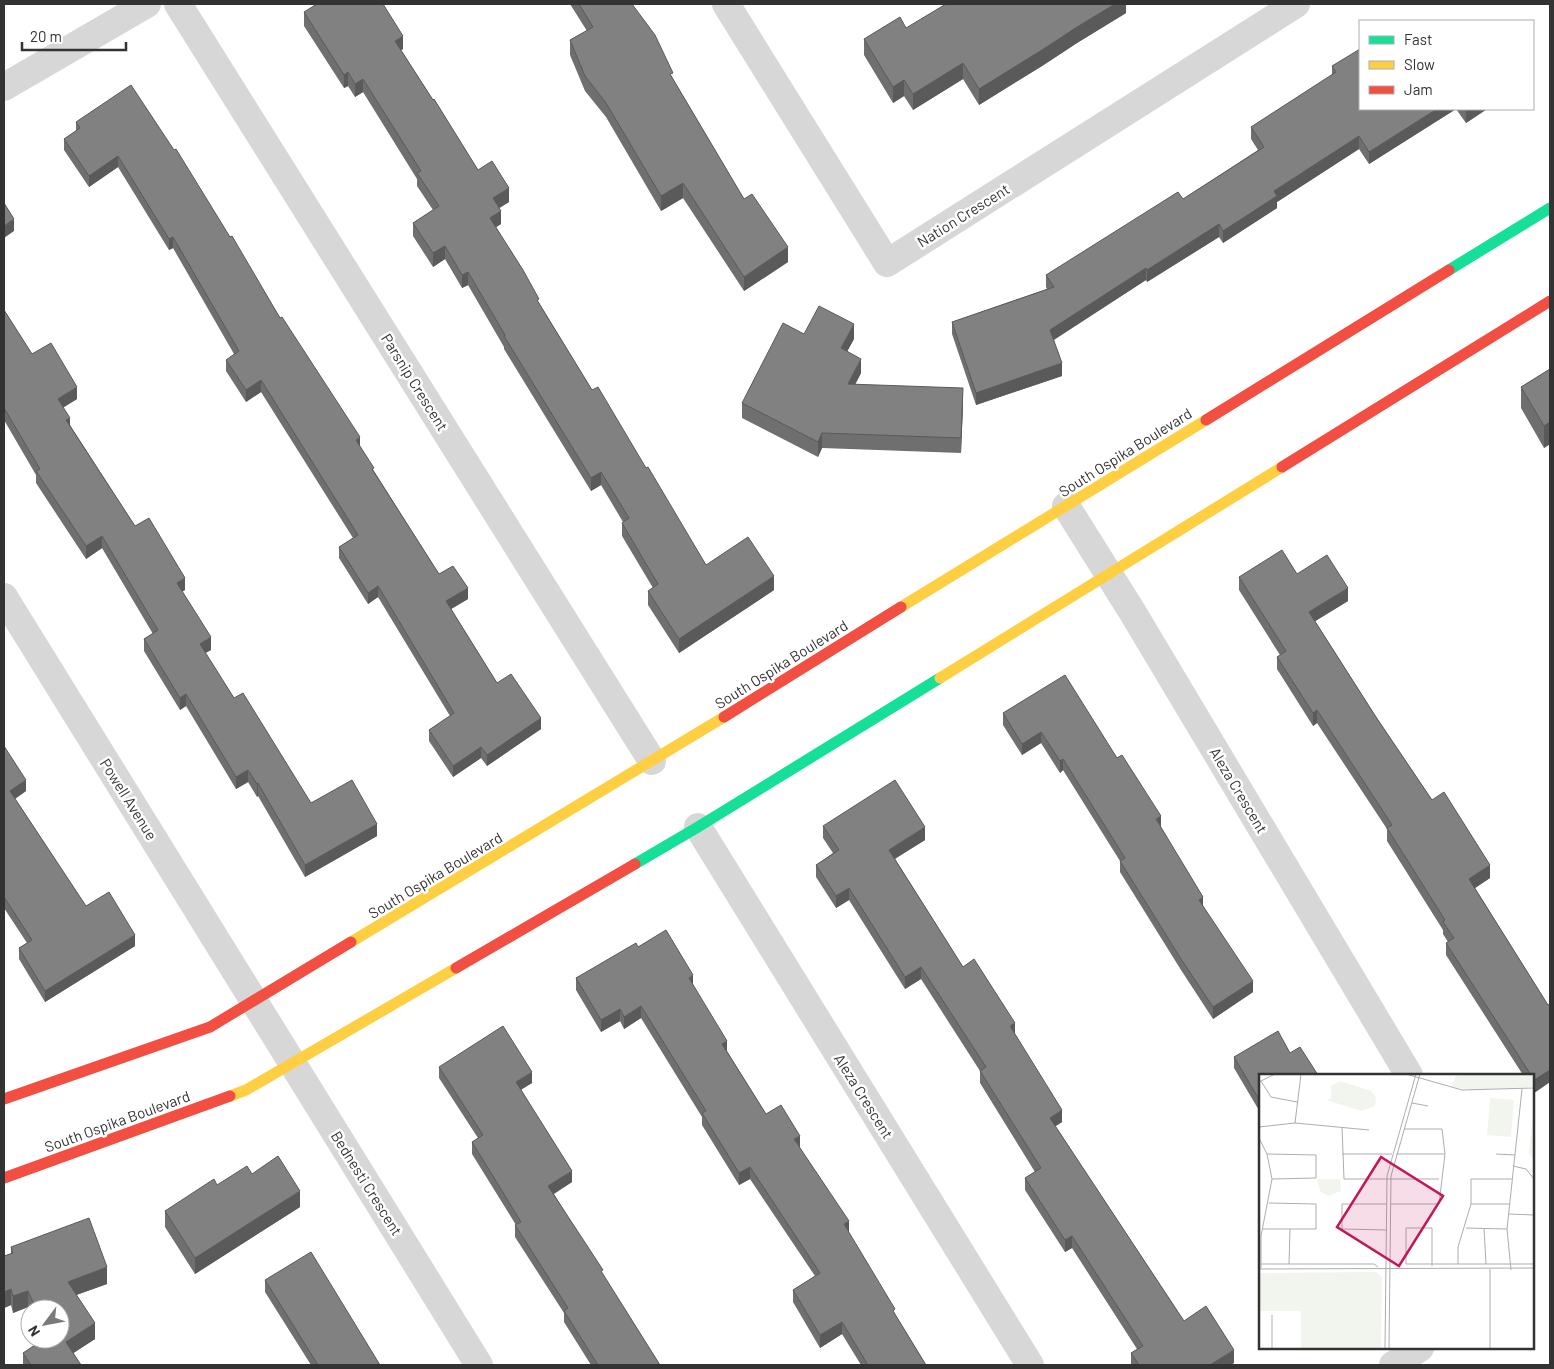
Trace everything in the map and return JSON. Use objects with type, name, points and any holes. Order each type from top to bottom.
[{"type":"main road","name":"South Ospika Boulevard","points":[[4,1098],[210,1027],[652,761],[1550,208]]},
{"type":"main road","name":"South Ospika Boulevard","points":[[4,1178],[246,1090],[292,1064],[698,828],[1108,572],[1550,301]]},
{"type":"street","points":[[4,87],[146,4]]},
{"type":"street","name":"Parsnip Crescent","points":[[178,4],[652,761]]},
{"type":"street","name":"Nation Crescent","points":[[726,4],[887,263],[1296,4]]},
{"type":"street","name":"Aleza Crescent","points":[[1066,506],[1108,572],[1408,1074]]},
{"type":"street","name":"Powell Avenue","points":[[4,597],[254,1001]]},
{"type":"street","name":"Aleza Crescent","points":[[698,828],[1030,1365]]},
{"type":"street","name":"Bednesti Crescent","points":[[254,1001],[479,1365]]},
{"type":"street","points":[[1393,1365],[1418,1349]]},
{"type":"building","points":[[317,4],[383,4],[403,36],[395,41],[478,170],[492,161],[509,188],[493,198],[501,211],[490,218],[523,270],[539,299],[537,300],[592,390],[598,387],[706,565],[748,537],[774,576],[679,639],[648,591],[658,584],[622,523],[629,518],[601,472],[591,478],[504,336],[468,272],[462,275],[445,246],[433,253],[413,223],[439,206],[417,173],[421,171],[363,79],[355,84],[348,72],[344,75],[304,12]]},
{"type":"building","points":[[579,4],[632,4],[655,35],[673,73],[670,74],[744,199],[752,194],[788,247],[744,277],[683,183],[661,196],[606,103],[585,76],[570,40],[593,27]]},
{"type":"building","points":[[946,4],[1115,4],[979,89],[963,63],[913,94],[904,80],[893,87],[864,39],[900,17],[906,28]]},
{"type":"building","points":[[1359,50],[1359,110],[1435,110],[1369,152],[1359,136],[1274,191],[1277,196],[1223,231],[1219,224],[1147,270],[1146,268],[1050,330],[1062,363],[976,393],[952,322],[1054,287],[1046,275],[1178,192],[1183,199],[1264,147],[1251,127],[1336,72],[1332,66]]},
{"type":"building","points":[[131,85],[174,150],[176,149],[230,237],[232,236],[280,318],[282,317],[360,437],[356,440],[374,468],[372,469],[439,574],[453,566],[468,588],[446,601],[497,683],[511,674],[541,718],[487,755],[481,747],[453,766],[429,730],[454,713],[378,586],[368,593],[339,547],[358,535],[261,380],[246,390],[226,360],[239,351],[173,237],[169,239],[118,156],[89,176],[64,139],[80,128],[76,122]]},
{"type":"building","points":[[4,203],[14,219],[4,226]]},
{"type":"building","points":[[819,306],[854,324],[841,348],[861,359],[848,384],[963,388],[961,438],[822,433],[818,442],[742,403],[783,323],[804,334]]},
{"type":"building","points":[[4,310],[32,354],[51,343],[77,387],[58,399],[70,418],[66,420],[135,526],[149,518],[185,578],[177,583],[211,637],[200,644],[234,698],[243,693],[311,803],[352,780],[377,824],[305,865],[258,783],[248,770],[236,777],[186,694],[180,698],[144,639],[158,630],[102,536],[86,546],[36,471],[40,469],[4,408]]},
{"type":"building","points":[[1550,369],[1550,422],[1544,426],[1521,387]]},
{"type":"building","points":[[1282,550],[1297,574],[1327,555],[1348,588],[1309,612],[1432,800],[1444,792],[1490,865],[1469,879],[1548,1005],[1550,1004],[1550,1070],[1534,1080],[1534,1074],[1530,1074],[1446,943],[1454,938],[1443,922],[1445,920],[1387,828],[1392,825],[1317,710],[1313,713],[1277,657],[1286,651],[1239,577]]},
{"type":"building","points":[[1065,675],[1117,758],[1122,755],[1161,816],[1156,819],[1203,897],[1199,900],[1253,981],[1213,1007],[1120,861],[1125,858],[1063,759],[1060,761],[1041,732],[1022,744],[1003,713]]},
{"type":"building","points":[[4,746],[26,780],[10,791],[86,906],[109,892],[135,935],[45,991],[19,948],[32,940],[4,897]]},
{"type":"building","points":[[895,780],[925,827],[889,850],[963,967],[974,959],[1015,1023],[1010,1026],[1062,1110],[1050,1118],[1184,1321],[1206,1306],[1234,1350],[1210,1365],[1139,1365],[1131,1353],[1143,1346],[1072,1236],[1065,1240],[1025,1178],[1041,1168],[980,1071],[986,1067],[921,967],[905,977],[849,888],[836,896],[816,865],[839,850],[823,826]]},
{"type":"building","points":[[666,930],[693,975],[689,978],[727,1041],[722,1044],[766,1114],[781,1105],[800,1136],[794,1139],[849,1221],[844,1224],[926,1365],[868,1365],[842,1322],[820,1335],[793,1290],[820,1273],[750,1167],[739,1173],[702,1113],[706,1111],[641,1006],[624,1017],[620,1009],[601,1020],[576,978],[636,943],[638,947]]},
{"type":"building","points":[[503,1026],[532,1072],[516,1082],[572,1171],[548,1186],[603,1270],[601,1271],[660,1365],[598,1365],[564,1311],[568,1308],[515,1225],[521,1222],[472,1142],[483,1135],[439,1067]]},
{"type":"building","points":[[1278,1031],[1290,1053],[1300,1047],[1317,1074],[1259,1074],[1259,1099],[1234,1057]]},
{"type":"building","points":[[278,1156],[300,1191],[195,1258],[165,1211],[214,1179],[217,1185],[247,1166],[252,1174]]},
{"type":"building","points":[[89,1218],[107,1267],[68,1282],[95,1323],[70,1339],[70,1299],[32,1299],[28,1291],[13,1296],[11,1289],[4,1292],[4,1256],[13,1253],[11,1247]]},
{"type":"building","points":[[311,1252],[380,1365],[318,1365],[265,1280]]},
{"type":"building","points":[[70,1348],[81,1365],[31,1365],[23,1353],[29,1349]]},
{"type":"traffic: fast","points":[[1449,270],[1550,208]]},
{"type":"traffic: fast","points":[[635,864],[940,678]]},
{"type":"traffic: slow","points":[[901,607],[1206,420]]},
{"type":"traffic: slow","points":[[940,678],[1282,467]]},
{"type":"traffic: slow","points":[[351,942],[724,717]]},
{"type":"traffic: slow","points":[[230,1096],[246,1090],[456,968]]},
{"type":"traffic: jam","points":[[1206,420],[1449,270]]},
{"type":"traffic: jam","points":[[1282,467],[1550,301]]},
{"type":"traffic: jam","points":[[724,717],[901,607]]},
{"type":"traffic: jam","points":[[456,968],[635,864]]},
{"type":"traffic: jam","points":[[4,1099],[210,1027],[351,942]]},
{"type":"traffic: jam","points":[[4,1178],[230,1096]]}]
